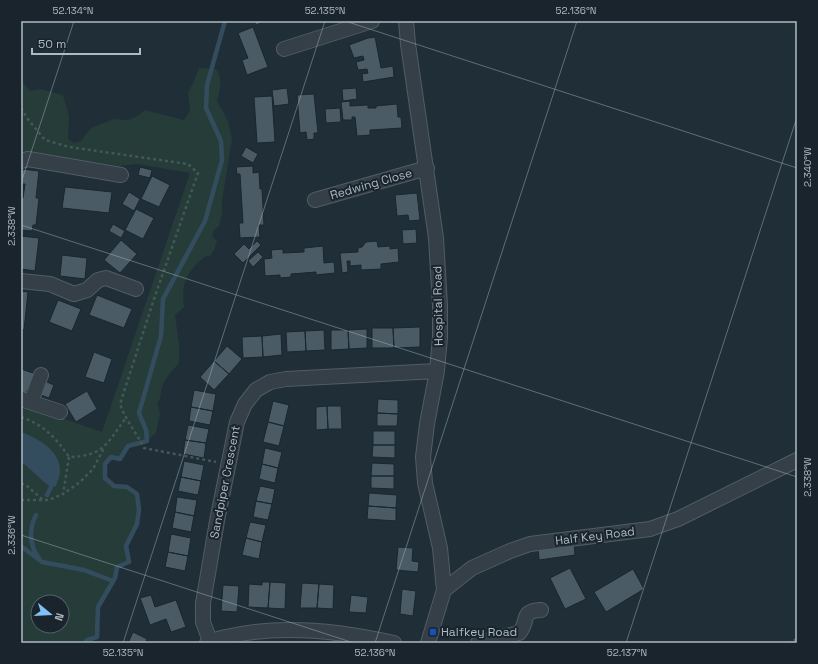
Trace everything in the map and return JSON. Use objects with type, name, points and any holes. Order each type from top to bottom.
[{"type":"street","points":[[284,49],[372,21]]},
{"type":"street","name":"Hospital Road","points":[[406,21],[411,66],[436,238],[440,306],[440,337],[437,371],[427,424],[423,457],[425,482],[440,548],[444,590]]},
{"type":"street","points":[[21,161],[28,159],[121,175]]},
{"type":"street","name":"Redwing Close","points":[[316,200],[427,168]]},
{"type":"street","points":[[21,282],[50,284],[74,294],[87,290],[98,280],[106,278],[136,289]]},
{"type":"street","name":"Sandpiper Crescent","points":[[208,642],[203,622],[203,603],[217,521],[237,422],[245,404],[256,390],[270,382],[286,379],[437,371]]},
{"type":"street","points":[[41,375],[26,400],[60,412]]},
{"type":"street","name":"Half Key Road","points":[[444,590],[472,568],[530,544],[650,529],[678,519],[797,460]]},
{"type":"street","points":[[428,643],[444,590]]},
{"type":"street","points":[[478,643],[519,633],[529,612],[532,610],[541,610]]},
{"type":"street","points":[[208,642],[252,632],[266,637],[298,630],[360,636],[394,643]]},
{"type":"path","points":[[21,108],[45,140],[70,147],[188,164],[198,173],[155,296],[120,404],[125,418],[137,434],[144,448],[228,465]]},
{"type":"path","points":[[21,417],[31,420],[45,428],[58,441],[69,457],[63,494]]},
{"type":"path","points":[[21,500],[49,500],[63,494],[80,482],[93,469],[104,448],[125,418]]},
{"type":"path","points":[[69,457],[90,455],[104,448]]},
{"type":"path","points":[[21,483],[27,486],[43,500]]},
{"type":"path","points":[[788,643],[797,640]]},
{"type":"green space","points":[[199,68],[216,69],[220,76],[220,89],[217,101],[228,121],[232,139],[222,201],[222,213],[219,226],[214,230],[212,236],[217,241],[210,256],[206,256],[199,261],[190,272],[185,284],[183,298],[184,307],[175,315],[179,344],[179,363],[167,377],[162,387],[159,401],[157,403],[160,414],[156,433],[147,441],[128,446],[120,459],[111,457],[105,464],[105,478],[114,486],[127,487],[137,494],[139,510],[137,524],[126,546],[129,562],[117,567],[115,576],[99,606],[97,637],[87,640],[85,643],[21,643],[21,404],[102,432],[190,173],[137,164],[120,166],[66,158],[21,157],[21,80],[30,91],[40,89],[63,95],[69,116],[68,139],[74,143],[81,141],[91,128],[114,119],[127,120],[136,117],[145,110],[184,120],[190,108],[188,93]]},
{"type":"water","points":[[21,432],[42,442],[53,452],[60,466],[60,474],[56,486],[51,487],[21,462]]},
{"type":"building","points":[[254,21],[266,21],[256,25]]},
{"type":"building","points":[[253,27],[268,67],[247,75],[242,60],[248,58],[238,33]]},
{"type":"building","points":[[375,37],[381,68],[393,66],[394,77],[363,82],[362,74],[368,73],[367,69],[358,70],[356,62],[364,60],[363,56],[354,58],[349,45]]},
{"type":"building","points":[[287,88],[289,104],[274,106],[272,90]]},
{"type":"building","points":[[356,88],[357,99],[343,101],[342,89]]},
{"type":"building","points":[[314,94],[318,133],[314,133],[314,139],[307,140],[306,132],[300,133],[297,95]]},
{"type":"building","points":[[272,96],[275,142],[257,143],[254,97]]},
{"type":"building","points":[[350,101],[350,106],[368,105],[368,108],[397,104],[398,117],[401,117],[402,128],[370,130],[370,135],[357,136],[355,117],[352,117],[352,120],[343,120],[341,102]]},
{"type":"building","points":[[340,108],[341,122],[326,123],[325,109]]},
{"type":"building","points":[[246,147],[258,154],[253,163],[241,156]]},
{"type":"building","points":[[253,166],[253,173],[259,172],[260,189],[262,189],[264,225],[259,225],[260,237],[240,238],[239,223],[243,223],[240,174],[237,174],[236,167]]},
{"type":"building","points":[[140,167],[152,170],[150,178],[138,175]]},
{"type":"building","points":[[21,169],[39,171],[36,198],[39,198],[36,225],[33,225],[32,231],[21,230],[21,198],[23,198],[25,184],[21,184]]},
{"type":"building","points":[[152,176],[170,185],[159,207],[141,199]]},
{"type":"building","points":[[65,187],[112,192],[109,213],[62,208]]},
{"type":"building","points":[[129,192],[140,199],[134,211],[122,204]]},
{"type":"building","points":[[417,193],[420,220],[409,221],[408,215],[397,216],[395,195]]},
{"type":"building","points":[[136,209],[154,218],[143,239],[125,230]]},
{"type":"building","points":[[113,224],[125,231],[121,238],[109,231]]},
{"type":"building","points":[[416,229],[417,243],[403,244],[402,230]]},
{"type":"building","points":[[21,236],[39,238],[35,271],[21,269]]},
{"type":"building","points":[[121,240],[137,254],[120,273],[104,260]]},
{"type":"building","points":[[257,241],[261,245],[243,263],[234,254],[244,244],[249,249]]},
{"type":"building","points":[[377,241],[378,247],[390,246],[390,249],[398,248],[399,262],[381,264],[381,269],[361,270],[361,265],[350,266],[350,261],[347,261],[348,272],[342,273],[340,253],[358,252],[358,248],[362,247],[366,242]]},
{"type":"building","points":[[323,246],[324,263],[334,262],[335,273],[316,275],[316,272],[291,274],[291,277],[280,278],[280,275],[265,276],[264,259],[272,258],[271,250],[283,249],[283,253],[304,252],[304,248]]},
{"type":"building","points":[[258,252],[263,257],[253,267],[248,261]]},
{"type":"building","points":[[62,255],[87,258],[85,279],[60,276]]},
{"type":"building","points":[[21,291],[28,292],[24,330],[21,329]]},
{"type":"building","points":[[97,295],[132,309],[124,328],[89,315]]},
{"type":"building","points":[[58,300],[81,309],[72,331],[49,322]]},
{"type":"building","points":[[420,327],[420,347],[394,348],[393,328]]},
{"type":"building","points":[[372,328],[393,328],[394,348],[372,348]]},
{"type":"building","points":[[367,329],[367,348],[349,349],[348,330]]},
{"type":"building","points":[[324,330],[325,350],[306,351],[305,331]]},
{"type":"building","points":[[331,330],[348,330],[349,349],[331,350]]},
{"type":"building","points":[[305,331],[306,351],[287,352],[286,332]]},
{"type":"building","points":[[281,334],[282,355],[263,357],[262,336]]},
{"type":"building","points":[[262,336],[263,357],[243,358],[242,337]]},
{"type":"building","points":[[227,346],[242,359],[229,374],[214,361]]},
{"type":"building","points":[[94,352],[112,359],[104,383],[85,377]]},
{"type":"building","points":[[214,361],[229,374],[214,390],[200,377]]},
{"type":"building","points":[[21,369],[36,374],[35,377],[54,385],[49,398],[27,390],[26,394],[21,392]]},
{"type":"building","points":[[194,390],[216,394],[213,411],[191,407]]},
{"type":"building","points":[[87,391],[97,409],[76,422],[65,404]]},
{"type":"building","points":[[378,399],[398,400],[398,414],[377,413]]},
{"type":"building","points":[[273,401],[289,405],[284,426],[268,422]]},
{"type":"building","points":[[327,406],[341,406],[342,429],[328,429]]},
{"type":"building","points":[[327,406],[328,429],[316,430],[316,407]]},
{"type":"building","points":[[191,407],[213,411],[210,425],[189,421]]},
{"type":"building","points":[[377,413],[398,414],[397,426],[377,426]]},
{"type":"building","points":[[268,422],[284,426],[279,446],[263,442]]},
{"type":"building","points":[[188,425],[209,429],[206,443],[185,440]]},
{"type":"building","points":[[373,431],[395,431],[395,445],[373,445]]},
{"type":"building","points":[[185,440],[206,443],[204,458],[183,454]]},
{"type":"building","points":[[373,445],[395,445],[395,458],[372,457]]},
{"type":"building","points":[[265,448],[282,452],[278,468],[262,464]]},
{"type":"building","points":[[184,461],[204,465],[201,481],[181,477]]},
{"type":"building","points":[[372,463],[394,464],[394,476],[371,476]]},
{"type":"building","points":[[262,464],[278,468],[275,483],[259,479]]},
{"type":"building","points":[[371,476],[394,476],[394,489],[371,488]]},
{"type":"building","points":[[181,477],[201,481],[198,495],[178,491]]},
{"type":"building","points":[[260,486],[275,489],[272,504],[256,501]]},
{"type":"building","points":[[369,493],[397,495],[396,508],[368,506]]},
{"type":"building","points":[[177,497],[197,500],[194,516],[175,512]]},
{"type":"building","points":[[256,501],[272,504],[268,520],[253,517]]},
{"type":"building","points":[[368,506],[396,508],[396,521],[367,519]]},
{"type":"building","points":[[175,512],[194,516],[191,532],[172,528]]},
{"type":"building","points":[[250,522],[266,525],[262,542],[246,538]]},
{"type":"building","points":[[171,534],[191,538],[188,556],[168,552]]},
{"type":"building","points":[[246,538],[262,542],[259,559],[242,555]]},
{"type":"building","points":[[574,543],[575,555],[539,560],[538,547]]},
{"type":"building","points":[[398,547],[413,548],[412,561],[419,562],[418,572],[396,570]]},
{"type":"building","points":[[168,552],[188,556],[185,571],[165,567]]},
{"type":"building","points":[[570,568],[586,599],[565,609],[550,578]]},
{"type":"building","points":[[633,569],[644,589],[606,612],[594,592]]},
{"type":"building","points":[[262,582],[270,582],[268,608],[248,607],[249,584],[262,585]]},
{"type":"building","points":[[270,582],[286,583],[285,609],[268,608]]},
{"type":"building","points":[[302,583],[319,584],[317,608],[300,608]]},
{"type":"building","points":[[319,584],[334,585],[333,609],[317,608]]},
{"type":"building","points":[[223,585],[239,586],[237,612],[221,611]]},
{"type":"building","points":[[402,589],[416,591],[413,616],[400,614]]},
{"type":"building","points":[[151,595],[155,607],[176,600],[186,627],[171,632],[166,619],[150,625],[140,598]]},
{"type":"building","points":[[351,595],[368,597],[366,613],[349,612]]},
{"type":"building","points":[[133,632],[147,639],[145,643],[128,643]]},
{"type":"waterway","points":[[85,643],[87,640],[97,637],[98,607],[115,578],[117,567],[129,562],[126,546],[137,524],[139,510],[137,494],[127,487],[114,486],[105,478],[105,464],[111,457],[120,459],[128,446],[147,441],[146,430],[139,413],[161,336],[163,299],[205,221],[222,160],[221,141],[206,108],[207,85],[225,21]]},
{"type":"waterway","points":[[47,495],[51,487]]},
{"type":"waterway","points":[[36,515],[32,526],[31,537],[33,548],[39,558]]},
{"type":"waterway","points":[[21,546],[42,562],[84,570],[113,581]]},
{"type":"place","name":"Halfkey Road","points":[[433,632]]}]
